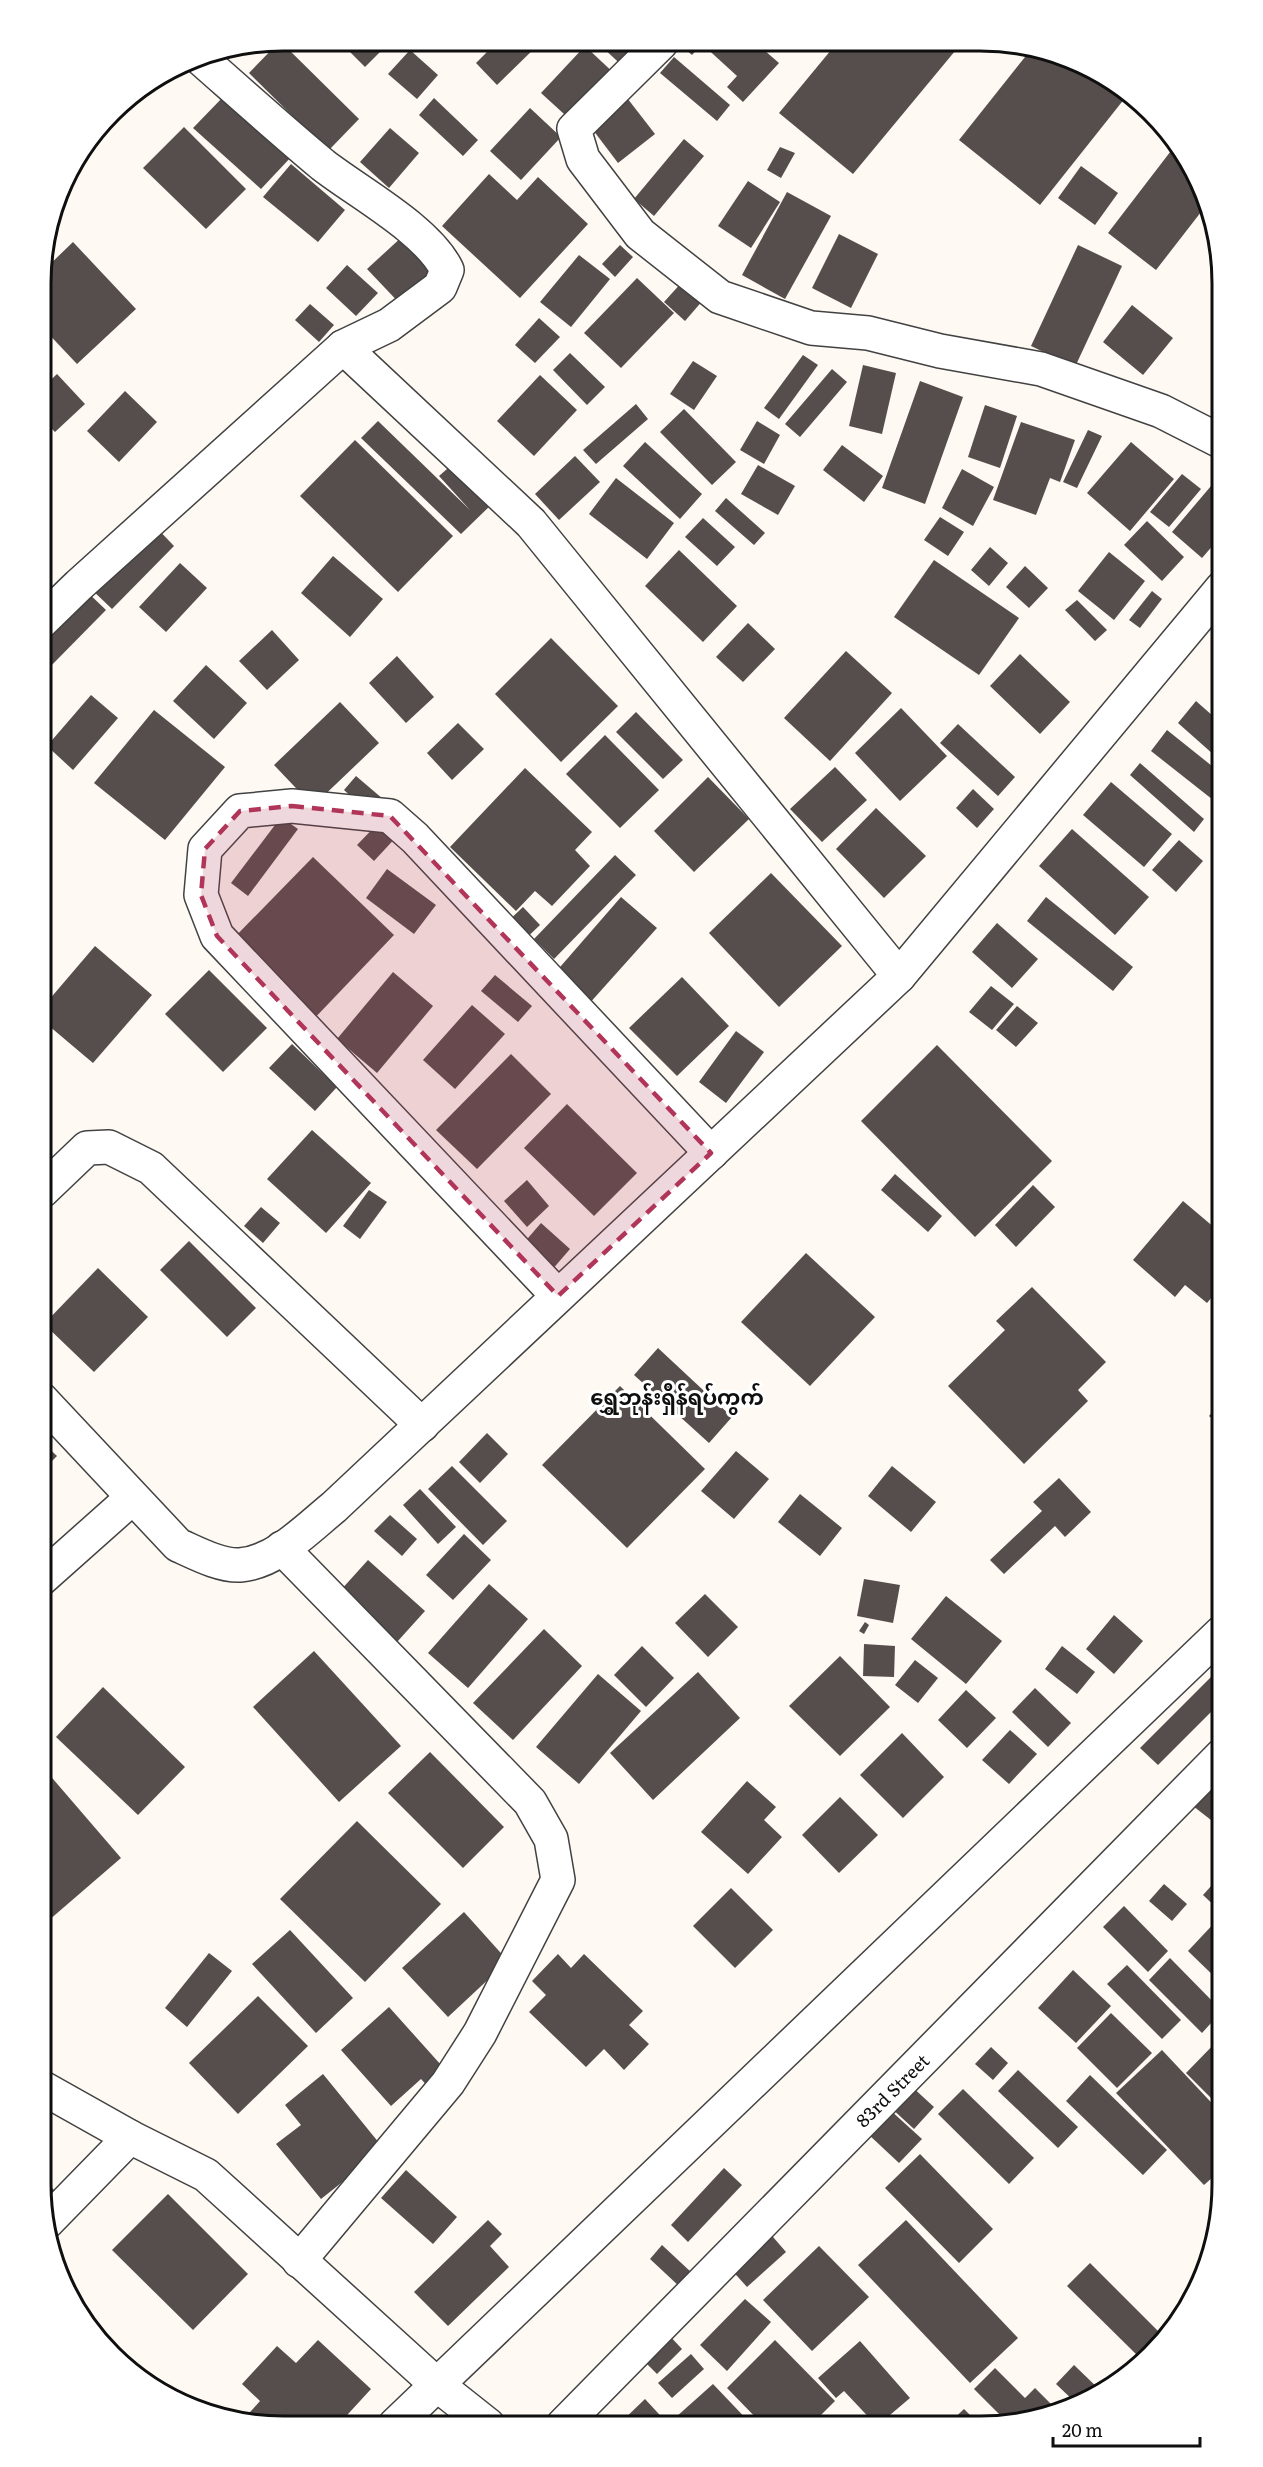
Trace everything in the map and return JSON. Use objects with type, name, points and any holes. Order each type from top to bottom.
[{"type":"street","points":[[653,51],[574,129],[577,146],[583,159],[640,234],[720,297],[811,328],[868,333],[940,351],[1041,369],[1161,411],[1212,437]]},
{"type":"street","points":[[51,612],[87,577],[343,347],[389,325],[440,287],[447,270],[441,256],[382,207],[325,166],[207,64]]},
{"type":"street","points":[[343,347],[531,524],[899,976]]},
{"type":"street","points":[[51,1410],[178,1545],[206,1558],[239,1565],[269,1557],[282,1548],[334,1507],[899,976],[1212,600]]},
{"type":"street","points":[[558,1296],[217,936],[201,896],[205,849],[240,811],[292,806],[390,816],[415,838],[711,1153]]},
{"type":"street","points":[[51,1182],[87,1148],[109,1147],[151,1168],[422,1425]]},
{"type":"street","points":[[51,1570],[132,1498]]},
{"type":"street","points":[[282,1548],[530,1802],[551,1839],[558,1880],[480,2033],[448,2083],[299,2261]]},
{"type":"street","points":[[403,2416],[1212,1642]]},
{"type":"street","name":"83rd Street","points":[[572,2416],[1212,1765]]},
{"type":"street","points":[[51,2093],[130,2137],[206,2175],[435,2383],[477,2416]]},
{"type":"street","points":[[53,2216],[130,2137]]},
{"type":"highlighted area","points":[[292,806],[390,816],[711,1153],[558,1296],[217,936],[201,895],[205,849],[240,811]]},
{"type":"building","points":[[270,51],[290,51],[359,119],[328,151],[249,73]]},
{"type":"building","points":[[349,51],[381,51],[365,67]]},
{"type":"building","points":[[411,51],[438,75],[417,99],[388,74]]},
{"type":"building","points":[[488,51],[532,51],[497,85],[476,63]]},
{"type":"building","points":[[580,51],[590,51],[618,77],[575,124],[541,93]]},
{"type":"building","points":[[606,51],[649,51],[629,72]]},
{"type":"building","points":[[710,51],[765,51],[779,63],[743,102],[727,87],[737,76]]},
{"type":"building","points":[[830,51],[955,51],[853,174],[779,113]]},
{"type":"building","points":[[1026,55],[1054,63],[1082,75],[1123,101],[1040,205],[959,140]]},
{"type":"building","points":[[674,57],[730,105],[717,121],[660,73]]},
{"type":"building","points":[[624,94],[655,134],[618,163],[587,122]]},
{"type":"building","points":[[225,95],[292,156],[261,189],[193,128]]},
{"type":"building","points":[[434,98],[478,140],[463,156],[419,115]]},
{"type":"building","points":[[530,108],[561,137],[521,180],[490,151]]},
{"type":"building","points":[[184,127],[246,189],[206,229],[143,168]]},
{"type":"building","points":[[390,128],[419,153],[389,188],[360,162]]},
{"type":"building","points":[[684,139],[704,156],[654,216],[634,199]]},
{"type":"building","points":[[780,147],[795,153],[781,178],[767,170]]},
{"type":"building","points":[[1171,151],[1188,181],[1201,212],[1156,270],[1108,233]]},
{"type":"building","points":[[291,164],[345,210],[318,242],[263,197]]},
{"type":"building","points":[[1081,166],[1118,193],[1095,225],[1058,198]]},
{"type":"building","points":[[489,174],[517,200],[538,177],[588,224],[520,298],[442,226]]},
{"type":"building","points":[[748,181],[780,202],[751,248],[718,226]]},
{"type":"building","points":[[787,192],[831,216],[785,299],[742,275]]},
{"type":"building","points":[[839,234],[878,254],[851,308],[812,288]]},
{"type":"building","points":[[404,235],[441,274],[404,308],[367,269]]},
{"type":"building","points":[[73,242],[136,309],[77,364],[51,337],[52,263]]},
{"type":"building","points":[[620,245],[633,257],[615,277],[602,264]]},
{"type":"building","points":[[1078,245],[1122,266],[1075,367],[1031,346]]},
{"type":"building","points":[[579,255],[610,279],[571,327],[540,302]]},
{"type":"building","points":[[347,265],[378,293],[356,316],[326,288]]},
{"type":"building","points":[[637,278],[674,313],[621,368],[584,333]]},
{"type":"building","points":[[683,281],[704,299],[685,321],[664,302]]},
{"type":"building","points":[[310,304],[334,325],[319,342],[295,320]]},
{"type":"building","points":[[1132,305],[1173,338],[1143,375],[1103,342]]},
{"type":"building","points":[[539,318],[560,337],[535,363],[515,345]]},
{"type":"building","points":[[570,353],[605,387],[587,405],[553,370]]},
{"type":"building","points":[[803,355],[818,365],[779,419],[764,408]]},
{"type":"building","points":[[693,361],[717,376],[694,410],[670,394]]},
{"type":"building","points":[[863,365],[896,373],[882,434],[849,426]]},
{"type":"building","points":[[832,369],[847,382],[800,437],[785,424]]},
{"type":"building","points":[[57,374],[85,404],[55,432],[51,428],[51,380]]},
{"type":"building","points":[[540,375],[577,410],[534,456],[497,421]]},
{"type":"building","points":[[920,381],[963,397],[925,504],[882,488]]},
{"type":"building","points":[[125,391],[157,422],[119,462],[87,431]]},
{"type":"building","points":[[636,404],[648,419],[596,464],[583,450]]},
{"type":"building","points":[[985,405],[1017,416],[1000,468],[968,457]]},
{"type":"building","points":[[684,409],[736,462],[712,485],[660,432]]},
{"type":"building","points":[[378,421],[470,510],[439,476],[455,462],[494,502],[461,534],[361,438]]},
{"type":"building","points":[[757,421],[780,435],[764,464],[740,450]]},
{"type":"building","points":[[1021,422],[1075,440],[1060,482],[1050,478],[1036,515],[993,500]]},
{"type":"building","points":[[1088,430],[1102,436],[1077,488],[1063,482]]},
{"type":"building","points":[[355,440],[453,536],[398,592],[300,496]]},
{"type":"building","points":[[645,442],[702,494],[680,519],[623,466]]},
{"type":"building","points":[[1131,442],[1174,479],[1130,531],[1087,493]]},
{"type":"building","points":[[842,445],[883,476],[864,502],[823,470]]},
{"type":"building","points":[[575,456],[600,482],[559,520],[535,494]]},
{"type":"building","points":[[758,465],[795,486],[778,515],[741,494]]},
{"type":"building","points":[[962,469],[994,487],[973,526],[942,508]]},
{"type":"building","points":[[1182,474],[1201,489],[1169,527],[1150,512]]},
{"type":"building","points":[[616,478],[674,523],[647,559],[589,514]]},
{"type":"building","points":[[1211,486],[1212,546],[1202,558],[1172,532]]},
{"type":"building","points":[[726,498],[765,533],[754,545],[715,511]]},
{"type":"building","points":[[940,517],[964,532],[948,556],[924,540]]},
{"type":"building","points":[[703,518],[735,547],[717,566],[685,537]]},
{"type":"building","points":[[1147,521],[1184,557],[1162,581],[1124,545]]},
{"type":"building","points":[[152,523],[174,546],[112,609],[89,587]]},
{"type":"building","points":[[990,547],[1008,563],[989,586],[971,570]]},
{"type":"building","points":[[679,550],[737,606],[703,642],[645,586]]},
{"type":"building","points":[[1109,552],[1145,581],[1114,620],[1078,591]]},
{"type":"building","points":[[333,556],[383,599],[350,637],[301,593]]},
{"type":"building","points":[[934,560],[1019,618],[979,675],[894,617]]},
{"type":"building","points":[[180,563],[207,588],[166,632],[139,607]]},
{"type":"building","points":[[1025,566],[1048,588],[1029,608],[1006,587]]},
{"type":"building","points":[[83,588],[106,610],[51,666],[51,620]]},
{"type":"building","points":[[1152,591],[1162,599],[1140,628],[1129,620]]},
{"type":"building","points":[[1077,600],[1107,630],[1095,641],[1065,610]]},
{"type":"building","points":[[748,623],[775,649],[743,682],[716,657]]},
{"type":"building","points":[[272,630],[299,660],[267,690],[239,661]]},
{"type":"building","points":[[551,638],[618,706],[561,762],[495,694]]},
{"type":"building","points":[[846,651],[892,693],[830,761],[784,718]]},
{"type":"building","points":[[1020,654],[1070,702],[1040,734],[990,686]]},
{"type":"building","points":[[397,656],[434,697],[406,723],[369,683]]},
{"type":"building","points":[[206,665],[247,703],[214,739],[173,701]]},
{"type":"building","points":[[91,695],[118,718],[73,770],[51,750],[51,741]]},
{"type":"building","points":[[1196,701],[1212,715],[1212,753],[1178,723]]},
{"type":"building","points":[[340,702],[379,743],[313,806],[274,765]]},
{"type":"building","points":[[901,708],[947,756],[900,801],[855,753]]},
{"type":"building","points":[[154,710],[225,767],[165,840],[94,783]]},
{"type":"building","points":[[636,712],[683,760],[663,779],[616,732]]},
{"type":"building","points":[[458,723],[484,749],[452,780],[427,753]]},
{"type":"building","points":[[958,724],[1015,777],[998,796],[940,743]]},
{"type":"building","points":[[1167,730],[1212,766],[1212,799],[1151,751]]},
{"type":"building","points":[[605,735],[659,790],[620,828],[566,774]]},
{"type":"building","points":[[1140,763],[1204,819],[1194,832],[1130,775]]},
{"type":"building","points":[[835,767],[867,800],[822,842],[790,809]]},
{"type":"building","points":[[525,768],[592,832],[575,850],[590,866],[552,906],[535,891],[516,911],[450,847]]},
{"type":"building","points":[[356,776],[383,799],[369,813],[344,790]]},
{"type":"building","points":[[708,777],[749,819],[694,872],[654,831]]},
{"type":"building","points":[[1111,782],[1172,834],[1144,867],[1083,815]]},
{"type":"building","points":[[973,789],[994,809],[977,828],[956,808]]},
{"type":"building","points":[[876,808],[926,856],[884,898],[836,849]]},
{"type":"building","points":[[281,817],[298,829],[248,896],[231,883]]},
{"type":"building","points":[[384,817],[400,833],[374,861],[357,845]]},
{"type":"building","points":[[1072,829],[1149,897],[1115,935],[1039,866]]},
{"type":"building","points":[[1179,840],[1203,861],[1176,892],[1152,870]]},
{"type":"building","points":[[615,855],[636,875],[554,959],[534,939]]},
{"type":"building","points":[[313,857],[394,935],[310,1023],[228,944]]},
{"type":"building","points":[[387,869],[436,905],[414,934],[366,898]]},
{"type":"building","points":[[771,873],[842,946],[779,1007],[709,933]]},
{"type":"building","points":[[621,897],[657,928],[588,1005],[554,974]]},
{"type":"building","points":[[1046,897],[1133,967],[1113,991],[1027,921]]},
{"type":"building","points":[[523,907],[540,925],[518,946],[501,928]]},
{"type":"building","points":[[997,923],[1038,959],[1012,988],[972,952]]},
{"type":"building","points":[[95,946],[152,995],[93,1063],[51,1028],[51,997]]},
{"type":"building","points":[[209,970],[267,1028],[223,1072],[165,1014]]},
{"type":"building","points":[[393,972],[433,1006],[377,1073],[337,1039]]},
{"type":"building","points":[[495,975],[532,1006],[518,1022],[481,991]]},
{"type":"building","points":[[682,977],[729,1026],[677,1076],[629,1028]]},
{"type":"building","points":[[991,986],[1014,1004],[992,1030],[969,1012]]},
{"type":"building","points":[[472,1005],[505,1034],[455,1089],[423,1060]]},
{"type":"building","points":[[1017,1006],[1038,1023],[1016,1047],[996,1030]]},
{"type":"building","points":[[736,1031],[764,1052],[726,1103],[699,1082]]},
{"type":"building","points":[[292,1044],[337,1087],[315,1111],[269,1068]]},
{"type":"building","points":[[937,1045],[1052,1161],[975,1237],[861,1121]]},
{"type":"building","points":[[511,1054],[551,1094],[477,1169],[436,1130]]},
{"type":"building","points":[[567,1104],[637,1173],[594,1216],[524,1148]]},
{"type":"building","points":[[312,1130],[371,1183],[326,1233],[267,1179]]},
{"type":"building","points":[[895,1174],[942,1216],[928,1232],[881,1190]]},
{"type":"building","points":[[527,1180],[549,1206],[527,1227],[504,1201]]},
{"type":"building","points":[[1033,1185],[1055,1207],[1016,1247],[995,1225]]},
{"type":"building","points":[[369,1190],[387,1202],[360,1239],[343,1226]]},
{"type":"building","points":[[1183,1201],[1212,1226],[1212,1297],[1207,1303],[1185,1285],[1175,1297],[1133,1260]]},
{"type":"building","points":[[261,1207],[280,1223],[263,1243],[244,1226]]},
{"type":"building","points":[[541,1223],[570,1249],[551,1271],[522,1245]]},
{"type":"building","points":[[189,1241],[256,1308],[227,1337],[160,1270]]},
{"type":"building","points":[[806,1253],[875,1317],[810,1386],[741,1322]]},
{"type":"building","points":[[98,1268],[148,1317],[94,1372],[51,1331],[51,1317]]},
{"type":"building","points":[[1032,1287],[1106,1362],[1078,1390],[1088,1401],[1024,1464],[948,1386],[1005,1330],[996,1321]]},
{"type":"building","points":[[658,1348],[732,1417],[709,1443],[634,1375]]},
{"type":"building","points":[[620,1386],[705,1469],[627,1548],[542,1465]]},
{"type":"building","points":[[487,1433],[508,1454],[480,1483],[459,1462]]},
{"type":"building","points":[[51,1450],[57,1456],[51,1462]]},
{"type":"building","points":[[736,1451],[769,1479],[734,1519],[701,1491]]},
{"type":"building","points":[[452,1466],[507,1521],[483,1545],[428,1489]]},
{"type":"building","points":[[892,1466],[936,1502],[911,1532],[868,1496]]},
{"type":"building","points":[[1059,1478],[1091,1512],[1065,1537],[1055,1526],[1004,1574],[990,1560],[1042,1511],[1033,1502]]},
{"type":"building","points":[[420,1489],[456,1527],[438,1544],[403,1505]]},
{"type":"building","points":[[800,1494],[842,1528],[820,1556],[778,1522]]},
{"type":"building","points":[[390,1515],[417,1539],[402,1556],[374,1531]]},
{"type":"building","points":[[464,1534],[491,1560],[453,1600],[426,1575]]},
{"type":"building","points":[[368,1560],[425,1611],[397,1642],[340,1591]]},
{"type":"building","points":[[864,1579],[900,1585],[893,1623],[857,1616]]},
{"type":"building","points":[[489,1584],[528,1619],[468,1688],[428,1653]]},
{"type":"building","points":[[705,1594],[738,1627],[708,1657],[675,1623]]},
{"type":"building","points":[[946,1596],[1002,1641],[966,1684],[911,1639]]},
{"type":"building","points":[[1114,1615],[1143,1641],[1114,1674],[1086,1649]]},
{"type":"building","points":[[865,1622],[869,1625],[864,1634],[859,1631]]},
{"type":"building","points":[[544,1629],[582,1666],[513,1740],[473,1703]]},
{"type":"building","points":[[864,1644],[895,1646],[894,1677],[863,1676]]},
{"type":"building","points":[[642,1646],[674,1678],[646,1707],[614,1675]]},
{"type":"building","points":[[1062,1646],[1095,1672],[1077,1694],[1045,1669]]},
{"type":"building","points":[[314,1651],[401,1746],[339,1802],[253,1707]]},
{"type":"building","points":[[840,1656],[890,1707],[840,1756],[789,1706]]},
{"type":"building","points":[[915,1660],[938,1678],[918,1703],[895,1685]]},
{"type":"building","points":[[698,1672],[740,1718],[653,1800],[610,1753]]},
{"type":"building","points":[[598,1674],[641,1711],[579,1784],[536,1747]]},
{"type":"building","points":[[1212,1676],[1212,1711],[1158,1765],[1140,1748]]},
{"type":"building","points":[[103,1687],[185,1767],[138,1815],[56,1737]]},
{"type":"building","points":[[1035,1688],[1071,1723],[1048,1747],[1012,1712]]},
{"type":"building","points":[[966,1690],[996,1718],[967,1748],[938,1720]]},
{"type":"building","points":[[1010,1730],[1037,1754],[1009,1784],[982,1760]]},
{"type":"building","points":[[902,1733],[944,1777],[903,1818],[860,1775]]},
{"type":"building","points":[[430,1752],[504,1827],[463,1868],[388,1793]]},
{"type":"building","points":[[51,1777],[121,1858],[51,1918]]},
{"type":"building","points":[[747,1781],[776,1807],[764,1820],[782,1837],[748,1874],[701,1832]]},
{"type":"building","points":[[1212,1781],[1212,1819],[1193,1806]]},
{"type":"building","points":[[840,1797],[878,1835],[839,1873],[802,1835]]},
{"type":"building","points":[[357,1821],[441,1904],[365,1982],[280,1899]]},
{"type":"building","points":[[1164,1884],[1187,1904],[1172,1921],[1149,1901]]},
{"type":"building","points":[[1212,1885],[1212,1904],[1203,1895]]},
{"type":"building","points":[[731,1888],[773,1930],[735,1968],[693,1926]]},
{"type":"building","points":[[1124,1906],[1168,1951],[1148,1972],[1103,1927]]},
{"type":"building","points":[[464,1912],[508,1961],[448,2017],[402,1968]]},
{"type":"building","points":[[1212,1925],[1212,1974],[1188,1951]]},
{"type":"building","points":[[290,1930],[353,1998],[316,2033],[252,1964]]},
{"type":"building","points":[[209,1953],[232,1971],[187,2027],[165,2008]]},
{"type":"building","points":[[558,1954],[571,1968],[584,1954],[643,2011],[629,2025],[649,2044],[624,2070],[604,2049],[586,2067],[529,2012],[546,1995],[532,1981]]},
{"type":"building","points":[[1170,1958],[1212,2001],[1212,2022],[1202,2033],[1149,1980]]},
{"type":"building","points":[[1127,1965],[1181,2020],[1162,2039],[1107,1984]]},
{"type":"building","points":[[1073,1970],[1111,2006],[1076,2043],[1038,2008]]},
{"type":"building","points":[[258,1996],[308,2046],[238,2114],[189,2063]]},
{"type":"building","points":[[389,2007],[450,2075],[432,2091],[421,2079],[391,2106],[341,2050]]},
{"type":"building","points":[[1111,2013],[1152,2053],[1117,2088],[1077,2048]]},
{"type":"building","points":[[1212,2046],[1212,2099],[1186,2073]]},
{"type":"building","points":[[991,2047],[1008,2063],[993,2080],[975,2064]]},
{"type":"building","points":[[1162,2050],[1212,2103],[1212,2178],[1204,2185],[1116,2093]]},
{"type":"building","points":[[1018,2070],[1078,2127],[1058,2148],[998,2091]]},
{"type":"building","points":[[323,2074],[384,2149],[321,2199],[276,2144],[301,2125],[285,2105]]},
{"type":"building","points":[[1090,2075],[1167,2150],[1143,2175],[1066,2101]]},
{"type":"building","points":[[909,2084],[934,2107],[914,2129],[889,2106]]},
{"type":"building","points":[[963,2089],[1034,2158],[1009,2184],[938,2114]]},
{"type":"building","points":[[889,2109],[922,2139],[899,2163],[867,2133]]},
{"type":"building","points":[[920,2154],[993,2229],[959,2263],[885,2188]]},
{"type":"building","points":[[724,2168],[742,2185],[688,2242],[671,2225]]},
{"type":"building","points":[[406,2170],[457,2217],[433,2244],[381,2198]]},
{"type":"building","points":[[168,2194],[248,2274],[193,2330],[112,2250]]},
{"type":"building","points":[[488,2220],[502,2234],[490,2246],[509,2267],[448,2326],[414,2292]]},
{"type":"building","points":[[906,2220],[1018,2338],[970,2383],[858,2265]]},
{"type":"building","points":[[767,2230],[786,2252],[747,2287],[728,2266]]},
{"type":"building","points":[[662,2245],[692,2273],[680,2287],[650,2259]]},
{"type":"building","points":[[819,2246],[869,2297],[812,2351],[763,2300]]},
{"type":"building","points":[[1090,2263],[1159,2332],[1137,2355],[1067,2286]]},
{"type":"building","points":[[745,2299],[771,2322],[727,2371],[700,2345]]},
{"type":"building","points":[[667,2333],[682,2349],[657,2374],[641,2358]]},
{"type":"building","points":[[318,2340],[371,2389],[346,2416],[268,2416],[249,2413],[260,2401],[242,2384],[277,2346],[296,2363]]},
{"type":"building","points":[[775,2340],[835,2401],[820,2416],[754,2416],[727,2388]]},
{"type":"building","points":[[860,2341],[910,2398],[889,2416],[868,2416],[844,2391],[836,2398],[818,2378]]},
{"type":"building","points":[[691,2354],[704,2369],[672,2398],[658,2383]]},
{"type":"building","points":[[1074,2365],[1095,2385],[1070,2397],[1056,2384]]},
{"type":"building","points":[[995,2368],[1025,2398],[1035,2388],[1052,2405],[1000,2415],[974,2389]]},
{"type":"building","points":[[713,2384],[743,2416],[677,2416]]},
{"type":"building","points":[[645,2399],[661,2416],[627,2416]]},
{"type":"building","points":[[964,2409],[971,2416],[957,2416]]},
{"type":"district","name":"ရွှေဘုန်းရှိန်ရပ်ကွက်","points":[[677,1395]]}]
